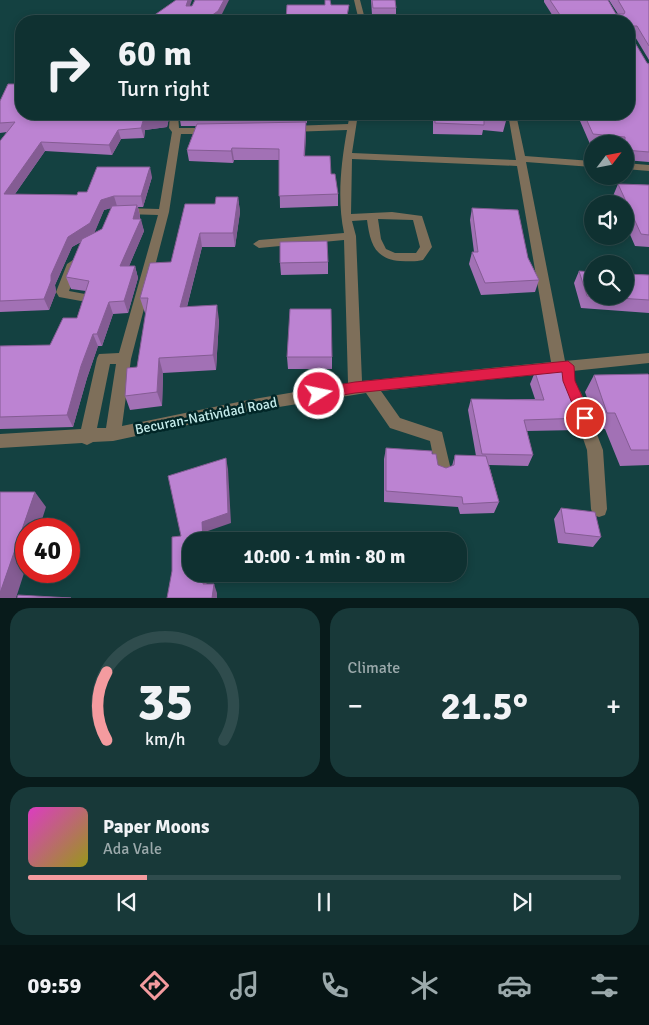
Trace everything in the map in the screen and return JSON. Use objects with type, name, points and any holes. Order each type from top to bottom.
[{"type":"street","points":[[356,0],[360,15]]},
{"type":"street","points":[[113,434],[124,359],[164,212],[177,131],[174,128],[174,120]]},
{"type":"street","points":[[353,120],[348,138],[346,218],[350,236],[362,387],[395,423],[437,437],[443,470]]},
{"type":"street","points":[[513,120],[563,367],[585,418],[595,450],[599,509]]},
{"type":"street","points":[[284,129],[352,127]]},
{"type":"street","points":[[177,131],[216,130]]},
{"type":"street","points":[[347,156],[584,164]]},
{"type":"street","points":[[634,167],[649,168]]},
{"type":"street","points":[[109,214],[117,211],[164,212]]},
{"type":"street","points":[[346,218],[372,217],[409,216],[418,218],[426,248],[419,257],[400,258],[383,253],[375,244],[372,217]]},
{"type":"street","points":[[259,244],[350,236]]},
{"type":"street","points":[[77,256],[62,292],[63,294],[81,297]]},
{"type":"street","points":[[87,438],[104,358],[124,359]]},
{"type":"street","name":"Becuran-Natividad Road","points":[[0,441],[87,438],[248,406],[362,387],[649,358]]},
{"type":"building","points":[[176,0],[188,0],[186,6],[192,6],[195,0],[224,0],[218,11],[212,15],[155,15]]},
{"type":"building","points":[[325,0],[330,0],[331,5],[349,5],[347,15],[286,15],[287,5],[325,5]]},
{"type":"building","points":[[372,0],[395,0],[396,8],[373,8]]},
{"type":"building","points":[[550,0],[608,0],[616,14],[624,14],[625,12],[618,0],[649,0],[649,46],[637,26],[635,26],[635,15],[560,15]]},
{"type":"building","points":[[635,43],[649,64],[649,152],[634,151],[634,135],[593,134],[587,120],[635,120]]},
{"type":"building","points":[[8,84],[15,84],[15,120],[150,120],[143,121],[141,128],[118,130],[109,145],[41,142],[4,194],[77,195],[78,192],[87,192],[97,167],[150,167],[141,196],[114,196],[101,200],[90,223],[68,237],[51,275],[51,281],[44,299],[0,301],[0,141],[15,122],[0,123],[0,101]]},
{"type":"building","points":[[435,120],[484,120],[484,125],[435,123]]},
{"type":"building","points":[[306,122],[304,156],[330,156],[331,174],[335,174],[338,194],[279,196],[279,149],[232,148],[231,151],[187,150],[197,124]]},
{"type":"building","points":[[618,185],[649,185],[649,235],[641,234],[634,219],[634,195],[623,195]]},
{"type":"building","points":[[216,197],[238,197],[233,233],[200,233],[180,307],[217,305],[213,355],[159,358],[157,392],[125,396],[127,368],[137,367],[148,298],[140,298],[150,263],[171,262],[185,204],[215,204]]},
{"type":"building","points":[[137,205],[133,219],[141,219],[120,266],[135,266],[124,301],[109,302],[97,334],[93,334],[81,366],[67,415],[0,417],[0,346],[50,345],[63,318],[77,318],[89,281],[66,277],[82,239],[102,229],[112,206]]},
{"type":"building","points":[[472,208],[518,210],[528,258],[539,280],[485,283],[472,252],[478,252]]},
{"type":"building","points":[[327,241],[328,262],[280,263],[280,242]]},
{"type":"building","points":[[579,271],[584,271],[584,287]]},
{"type":"building","points":[[634,274],[649,275],[649,300],[634,299]]},
{"type":"building","points":[[290,309],[331,309],[332,357],[287,357]]},
{"type":"building","points":[[569,371],[584,418],[524,420],[533,455],[482,454],[471,399],[544,400],[535,372]]},
{"type":"building","points":[[648,374],[649,450],[631,450],[615,413],[607,413],[594,375]]},
{"type":"building","points":[[386,448],[432,451],[432,454],[436,454],[438,465],[446,468],[454,465],[455,455],[486,456],[499,502],[463,504],[462,497],[386,491]]},
{"type":"building","points":[[226,458],[228,513],[202,522],[203,532],[182,532],[182,582],[214,584],[212,598],[167,598],[172,571],[172,537],[181,536],[168,476]]},
{"type":"building","points":[[0,492],[35,492],[26,518],[15,518],[15,550],[0,593]]},
{"type":"building","points":[[561,508],[595,512],[601,537],[565,533]]},
{"type":"building","points":[[18,595],[71,598],[17,598]]},
{"type":"route","points":[[319,394],[355,388],[568,366],[569,381],[585,418]]}]
